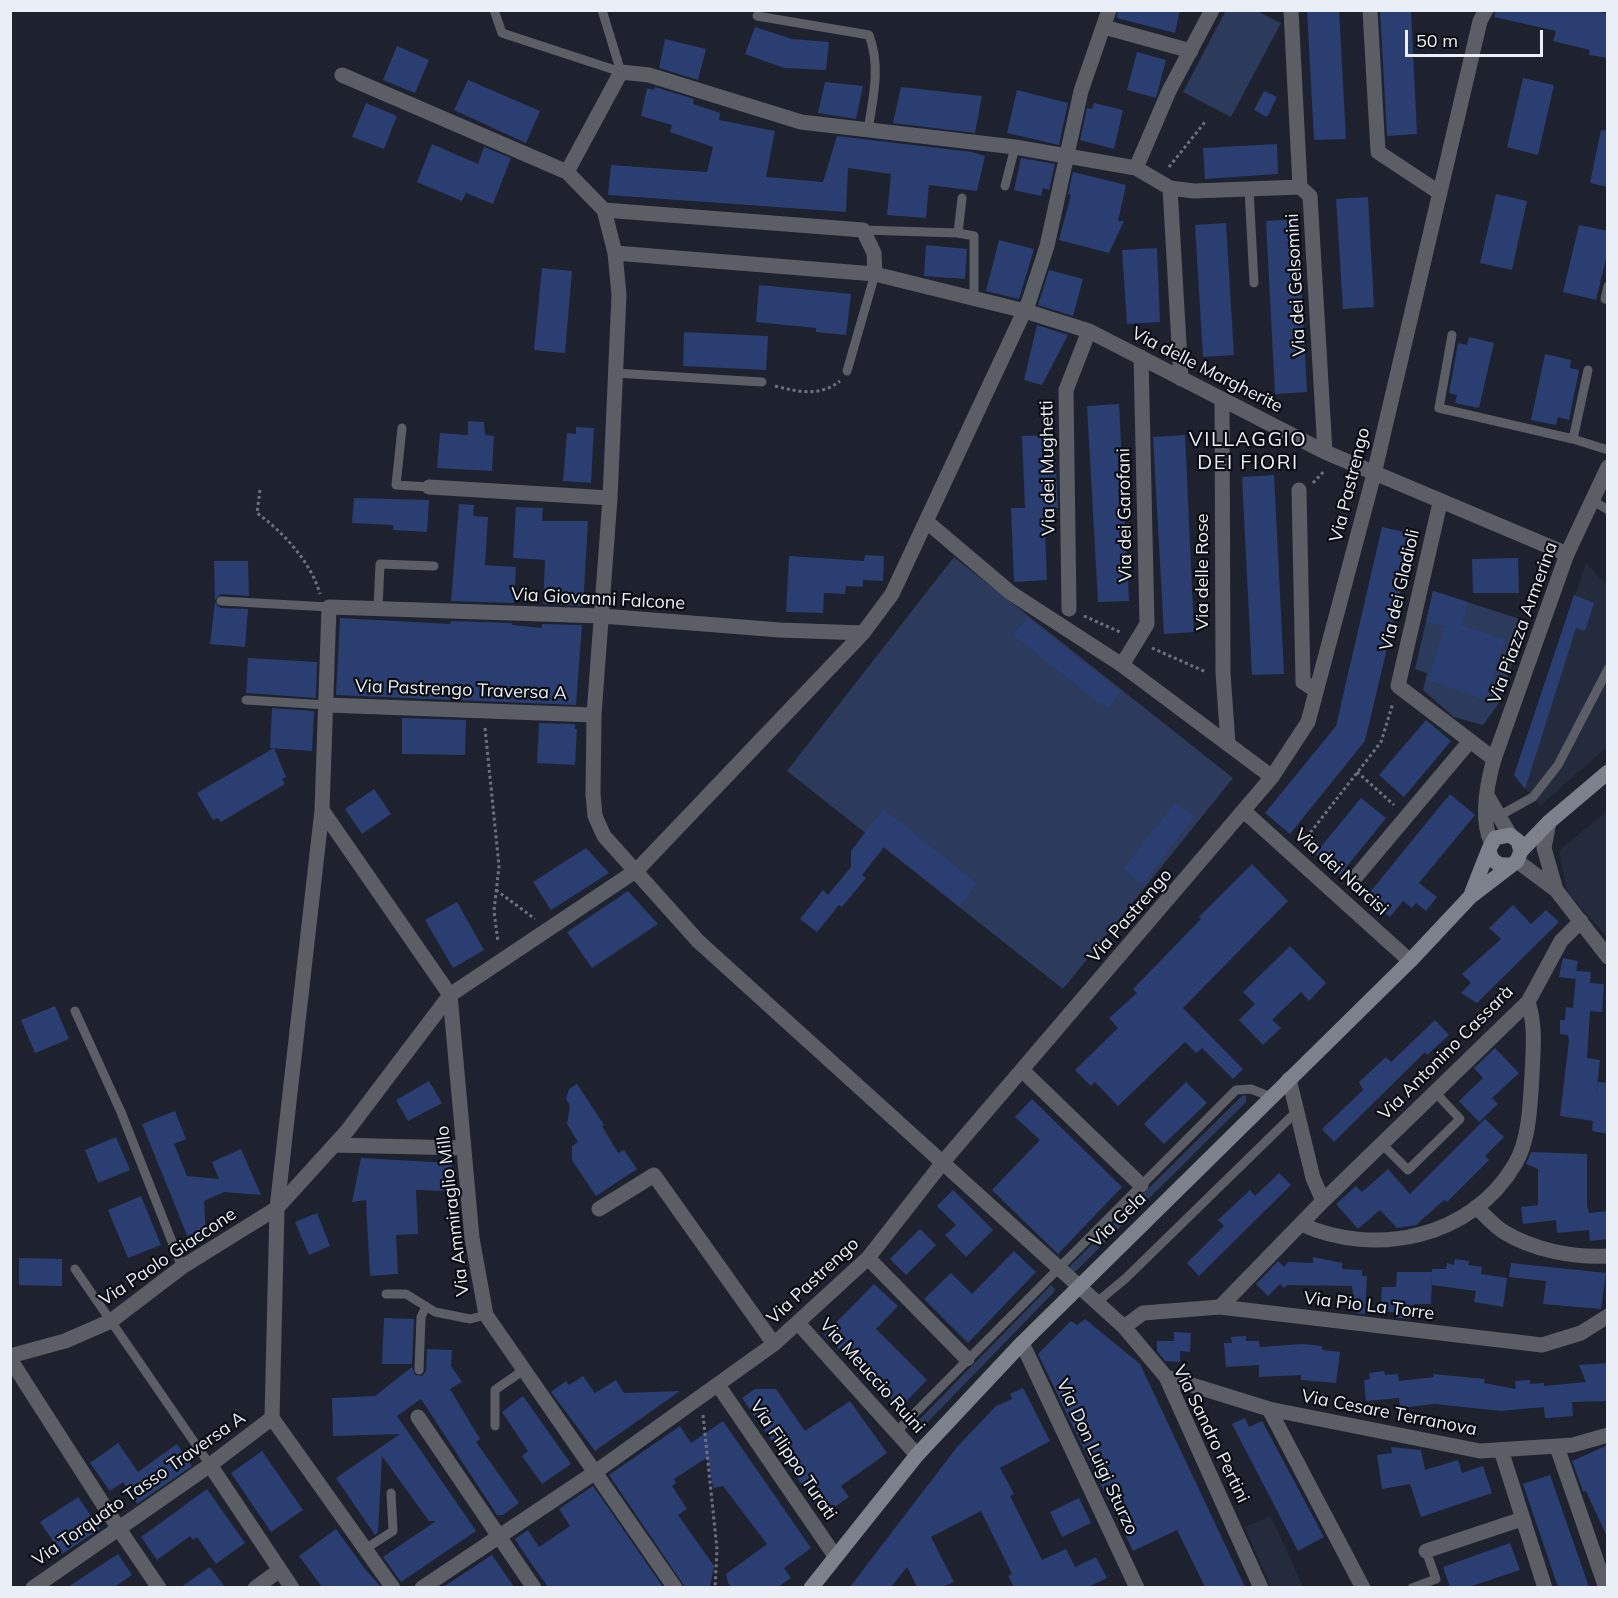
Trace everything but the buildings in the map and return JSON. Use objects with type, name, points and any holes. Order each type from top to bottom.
[{"type":"main road","points":[[1470,897],[1515,859],[1549,822],[1608,772]]},
{"type":"main road","points":[[1470,897],[1490,845],[1499,835],[1511,836],[1549,822]]},
{"type":"main road","points":[[1511,836],[1518,841],[1515,859]]},
{"type":"main road","points":[[1490,845],[1494,862],[1515,859]]},
{"type":"main road","name":"Via Gela","points":[[811,1587],[917,1455],[1022,1343],[1410,960],[1470,897]]},
{"type":"street","name":"Via Paolo Giaccone","points":[[10,1358],[65,1341],[111,1321],[182,1267],[278,1208],[334,1145],[450,995],[637,870],[863,633],[891,594],[1025,311],[1047,246],[1081,91],[1109,10]]},
{"type":"street","points":[[1136,168],[1169,91],[1212,10]]},
{"type":"street","name":"Via dei Gelsomini","points":[[1291,10],[1300,187],[1310,196],[1330,455]]},
{"type":"street","points":[[1370,10],[1378,152],[1440,193]]},
{"type":"street","name":"Via Pastrengo","points":[[422,1587],[594,1473],[774,1344],[868,1258],[943,1162],[1245,812],[1272,777],[1308,723],[1374,474],[1480,14]]},
{"type":"street","points":[[1104,27],[1191,51]]},
{"type":"street","points":[[567,172],[621,72],[649,75],[801,122],[1068,155],[1136,168],[1164,185],[1194,191],[1300,187]]},
{"type":"street","points":[[342,75],[567,172],[604,210],[863,230],[874,253],[875,274]]},
{"type":"street","points":[[1164,185],[1181,379]]},
{"type":"street","name":"Via Sandro Pertini","points":[[604,210],[615,253],[619,295],[610,498],[594,715],[595,816],[604,836],[637,870],[698,941],[1124,1327],[1166,1377],[1261,1587]]},
{"type":"street","name":"Via delle Margherite","points":[[615,253],[875,274],[1025,311],[1089,331],[1330,455],[1440,503],[1567,554]]},
{"type":"street","name":"Via dei Mughetti","points":[[1069,609],[1066,390],[1089,331]]},
{"type":"street","name":"Via dei Garofani","points":[[1122,665],[1147,624],[1141,357]]},
{"type":"street","name":"Via delle Rose","points":[[1222,400],[1223,673],[1228,744]]},
{"type":"street","name":"Via Piazza Armerina","points":[[1490,845],[1484,820],[1488,778],[1567,554],[1608,467]]},
{"type":"street","points":[[429,487],[610,498]]},
{"type":"street","points":[[1299,490],[1303,682],[1315,690]]},
{"type":"street","name":"Via dei Gladioli","points":[[1398,686],[1440,503]]},
{"type":"street","points":[[927,522],[1011,593],[1122,665],[1272,777]]},
{"type":"street","name":"Via Giovanni Falcone","points":[[327,607],[602,616],[780,630],[863,633]]},
{"type":"street","name":"Via Torquato Tasso Traversa A","points":[[33,1587],[210,1465],[272,1418],[278,1208],[322,810],[327,705],[327,607]]},
{"type":"street","points":[[1398,686],[1494,759]]},
{"type":"street","name":"Via Pastrengo Traversa A","points":[[327,705],[594,715]]},
{"type":"street","points":[[1354,879],[1470,741]]},
{"type":"street","points":[[1488,796],[1497,817],[1511,836]]},
{"type":"street","name":"Via Ammiraglio Millo","points":[[322,810],[450,995],[472,1238],[486,1315],[675,1587]]},
{"type":"street","name":"Via dei Narcisi","points":[[1245,812],[1410,960]]},
{"type":"street","points":[[1549,822],[1544,848],[1556,890]]},
{"type":"street","points":[[1515,859],[1556,890],[1608,957]]},
{"type":"street","name":"Via Antonino Cassarà","points":[[1220,1307],[1323,1201],[1528,1002],[1561,941],[1581,921]]},
{"type":"street","points":[[1301,1224],[1324,1235],[1350,1240],[1395,1241],[1426,1233],[1476,1207],[1499,1186],[1516,1164],[1528,1123],[1534,1019],[1528,1002]]},
{"type":"street","points":[[1022,1070],[1141,1185]]},
{"type":"street","points":[[1289,1079],[1295,1113],[1312,1178],[1323,1201]]},
{"type":"street","points":[[334,1145],[464,1148]]},
{"type":"street","points":[[599,1209],[654,1175],[774,1344]]},
{"type":"street","points":[[1476,1207],[1503,1232],[1525,1242],[1547,1249],[1607,1257]]},
{"type":"street","points":[[868,1258],[967,1359]]},
{"type":"street","name":"Via Pio La Torre","points":[[1124,1327],[1143,1312],[1220,1307],[1542,1344],[1581,1333],[1608,1316]]},
{"type":"street","name":"Via Meuccio Ruini","points":[[798,1323],[917,1455]]},
{"type":"street","name":"Via Don Luigi Sturzo","points":[[1022,1343],[1137,1587]]},
{"type":"street","points":[[10,1358],[118,1529],[159,1587]]},
{"type":"street","name":"Via Cesare Terranova","points":[[1166,1377],[1269,1409],[1469,1449],[1557,1447],[1608,1435]]},
{"type":"street","name":"Via Filippo Turati","points":[[718,1385],[835,1556]]},
{"type":"street","points":[[1269,1409],[1363,1587]]},
{"type":"street","points":[[418,1417],[534,1587]]},
{"type":"street","points":[[272,1418],[393,1587]]},
{"type":"street","points":[[1557,1447],[1606,1587]]},
{"type":"street","points":[[1501,1450],[1545,1587]]},
{"type":"street","points":[[210,1465],[292,1587]]},
{"type":"street","points":[[1426,1551],[1522,1520]]},
{"type":"street","points":[[255,1587],[280,1570]]},
{"type":"lane","points":[[494,10],[502,33],[621,72]]},
{"type":"lane","points":[[602,10],[621,72]]},
{"type":"lane","points":[[757,16],[869,35],[876,53],[875,87],[868,130]]},
{"type":"lane","points":[[1005,186],[1015,147]]},
{"type":"lane","points":[[1249,189],[1254,283]]},
{"type":"lane","points":[[958,233],[962,198]]},
{"type":"lane","points":[[863,230],[958,233],[975,236],[974,300]]},
{"type":"lane","points":[[847,371],[875,274]]},
{"type":"lane","points":[[1605,299],[1608,286]]},
{"type":"lane","points":[[1452,335],[1439,408],[1573,439],[1608,450]]},
{"type":"lane","points":[[1573,439],[1588,370]]},
{"type":"lane","points":[[615,373],[762,382]]},
{"type":"lane","points":[[402,428],[396,485],[429,487]]},
{"type":"lane","points":[[1592,500],[1608,510]]},
{"type":"lane","points":[[378,608],[380,564],[434,566]]},
{"type":"lane","points":[[221,601],[327,607]]},
{"type":"lane","points":[[1497,817],[1533,797],[1558,765],[1608,669]]},
{"type":"lane","points":[[246,700],[327,705]]},
{"type":"lane","points":[[75,1011],[120,1112],[182,1267]]},
{"type":"lane","points":[[896,1432],[1236,1090],[1251,1089],[1271,1097]]},
{"type":"lane","points":[[1382,1144],[1408,1170],[1460,1119],[1435,1092]]},
{"type":"lane","points":[[1096,1303],[1126,1278],[1295,1113]]},
{"type":"lane","points":[[75,1269],[210,1465]]},
{"type":"lane","points":[[386,1294],[406,1294],[435,1312],[470,1319],[486,1315]]},
{"type":"lane","points":[[420,1370],[421,1317],[426,1306]]},
{"type":"lane","points":[[495,1426],[495,1390],[525,1369]]},
{"type":"lane","points":[[365,1549],[393,1531],[391,1493]]},
{"type":"lane","points":[[1412,1587],[1436,1579],[1426,1551]]},
{"type":"path","points":[[1164,185],[1205,122]]},
{"type":"path","points":[[762,382],[799,392],[813,392],[827,390],[840,381],[847,371]]},
{"type":"path","points":[[1299,490],[1313,483],[1330,455]]},
{"type":"path","points":[[260,490],[257,513],[280,530],[317,583],[327,607]]},
{"type":"path","points":[[1293,855],[1381,742],[1398,686]]},
{"type":"path","points":[[484,711],[499,866],[494,910],[498,944],[505,958]]},
{"type":"path","points":[[1357,772],[1407,816]]},
{"type":"path","points":[[496,890],[533,916],[544,931]]},
{"type":"path","points":[[701,1396],[717,1549],[715,1587]]},
{"type":"shaded area","points":[[1226,10],[1257,11],[1281,23],[1231,117],[1183,92]]},
{"type":"shaded area","points":[[954,557],[1233,778],[1063,989],[787,771]]},
{"type":"shaded area","points":[[1586,563],[1607,585],[1607,747],[1540,806],[1514,775]]},
{"type":"shaded area","points":[[1433,591],[1526,621],[1499,703],[1483,725],[1454,717],[1423,690],[1427,673],[1415,669]]},
{"type":"shaded area","points":[[1607,811],[1607,937],[1568,893],[1559,855],[1561,849]]},
{"type":"shaded area","points":[[1243,1095],[1246,1096],[1246,1102],[1076,1271],[1073,1272],[1068,1268]]},
{"type":"shaded area","points":[[1051,1285],[1055,1289],[1054,1292],[919,1431],[913,1432],[913,1426]]},
{"type":"shaded area","points":[[1271,1516],[1303,1587],[1271,1587],[1245,1527]]},
{"type":"district","name":"VILLAGGIO DEI FIORI","points":[[1248,452]]}]
